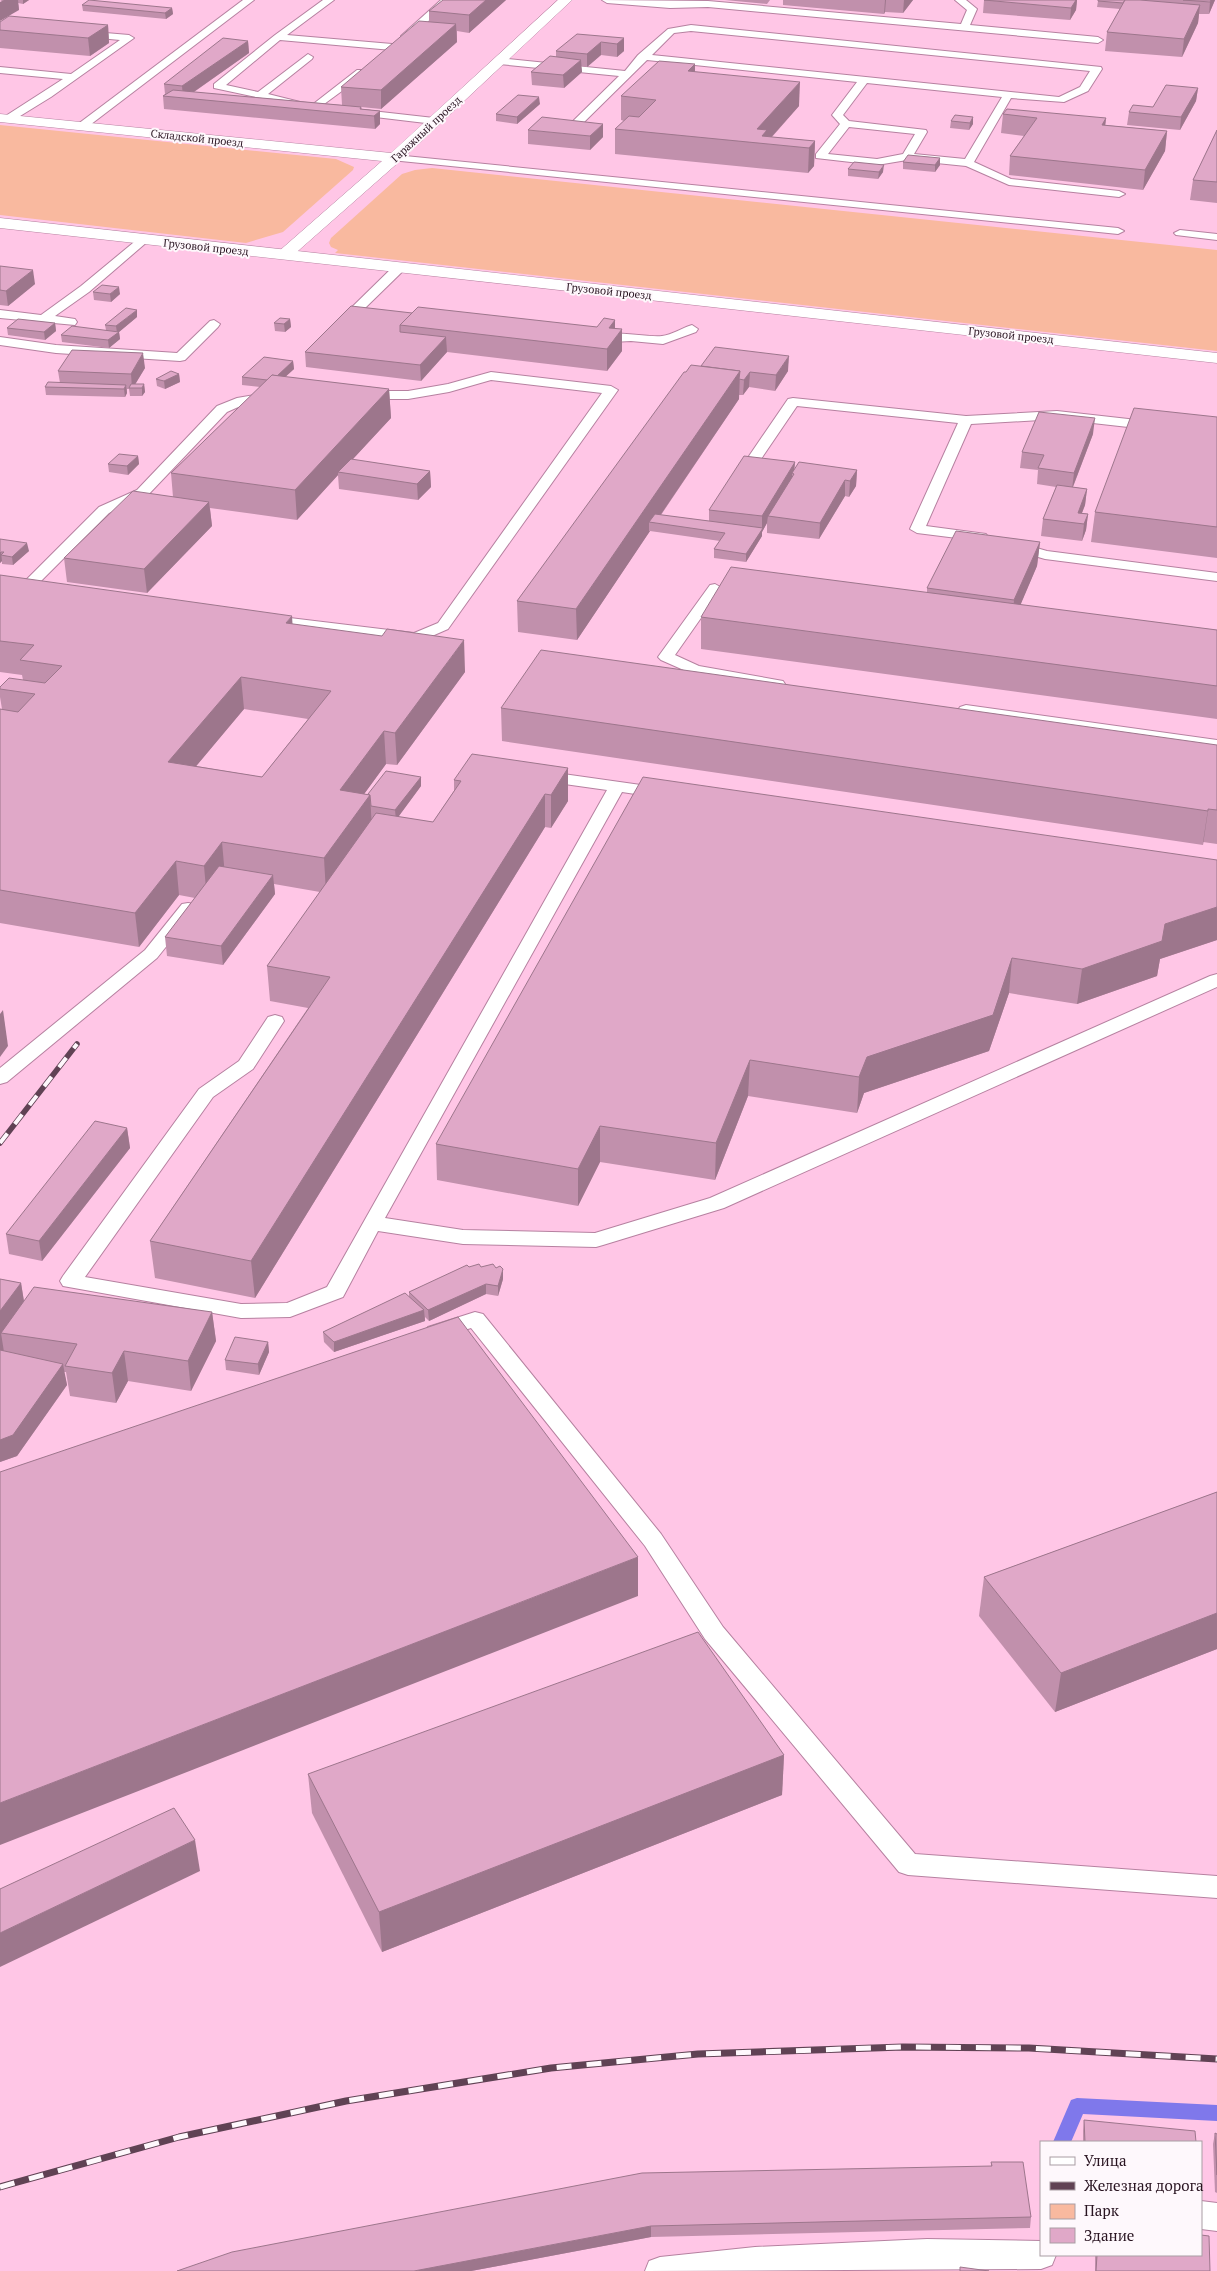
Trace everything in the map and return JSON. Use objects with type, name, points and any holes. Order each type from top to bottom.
[{"type":"street","name":"Гаражный проезд","points":[[284,255],[395,158],[566,0]]},
{"type":"street","name":"Складской проезд","points":[[4,118],[395,158]]},
{"type":"street","name":"Грузовой проезд","points":[[0,223],[1217,358]]},
{"type":"lane","points":[[82,126],[249,0]]},
{"type":"lane","points":[[329,0],[278,37],[218,86],[316,107],[434,121]]},
{"type":"lane","points":[[607,0],[670,5],[708,4],[1098,40]]},
{"type":"lane","points":[[960,0],[972,9],[964,28]]},
{"type":"lane","points":[[429,1],[446,1]]},
{"type":"lane","points":[[316,107],[392,47],[446,1]]},
{"type":"lane","points":[[574,126],[642,57],[671,31],[691,28],[1097,68],[1084,89],[1060,100],[642,57]]},
{"type":"lane","points":[[4,118],[73,76],[130,38],[72,33]]},
{"type":"lane","points":[[278,37],[392,47]]},
{"type":"lane","points":[[260,95],[308,58]]},
{"type":"lane","points":[[499,61],[627,74]]},
{"type":"lane","points":[[0,70],[73,76]]},
{"type":"lane","points":[[864,80],[837,116],[846,124],[922,132],[907,157]]},
{"type":"lane","points":[[968,163],[1008,95]]},
{"type":"lane","points":[[846,124],[820,156],[877,162],[907,157],[968,163],[1009,182],[1119,194]]},
{"type":"lane","points":[[395,158],[1118,231]]},
{"type":"lane","points":[[1180,233],[1217,236]]},
{"type":"lane","points":[[43,319],[85,288],[143,240]]},
{"type":"lane","points":[[382,316],[353,313],[400,268]]},
{"type":"lane","points":[[0,314],[71,322]]},
{"type":"lane","points":[[0,341],[56,350],[180,357],[214,324]]},
{"type":"lane","points":[[585,339],[631,337],[664,340],[692,329]]},
{"type":"lane","points":[[246,618],[415,645],[443,626],[611,390],[491,376],[449,388],[408,395],[350,396]]},
{"type":"lane","points":[[24,591],[104,510],[142,493],[222,409],[242,401],[272,396],[292,396]]},
{"type":"lane","points":[[754,459],[793,402],[966,420],[1057,414],[1170,427]]},
{"type":"lane","points":[[966,420],[917,529],[990,538],[1045,555],[1217,577]]},
{"type":"lane","points":[[715,588],[666,657],[695,670],[792,686]]},
{"type":"lane","points":[[8,589],[43,593]]},
{"type":"lane","points":[[950,708],[1217,744]]},
{"type":"lane","points":[[530,774],[676,795]]},
{"type":"lane","points":[[275,1022],[246,1064],[206,1093],[71,1281],[241,1311],[290,1310],[335,1292],[617,787]]},
{"type":"lane","points":[[0,1078],[151,954],[188,908]]},
{"type":"lane","points":[[372,1223],[463,1237],[596,1240],[717,1203],[1217,980]]},
{"type":"lane","points":[[420,1337],[475,1319],[653,1540],[714,1633],[908,1864],[1217,1887]]},
{"type":"lane","points":[[1202,2215],[1217,2217]]},
{"type":"lane","points":[[660,2271],[733,2266],[926,2262],[1040,2255]]},
{"type":"lane","points":[[1047,2256],[1047,2271]]},
{"type":"green space","points":[[0,125],[336,159],[354,167],[353,170],[283,232],[246,243],[0,215]]},
{"type":"green space","points":[[432,168],[1217,250],[1217,351],[335,253],[338,250],[331,247],[329,243],[331,238],[402,174]]},
{"type":"building","points":[[89,0],[172,8],[165,13],[82,5]]},
{"type":"building","points":[[443,0],[486,0],[469,15],[429,11]]},
{"type":"building","points":[[984,0],[1076,0],[1071,8]]},
{"type":"building","points":[[1098,0],[1125,0],[1123,3]]},
{"type":"building","points":[[1125,0],[1200,5],[1184,39],[1107,32]]},
{"type":"building","points":[[1183,0],[1211,0],[1210,2]]},
{"type":"building","points":[[9,16],[108,25],[88,38],[0,30],[0,22]]},
{"type":"building","points":[[419,21],[456,24],[381,90],[341,87]]},
{"type":"building","points":[[577,34],[624,38],[617,44],[601,42],[587,54],[556,51]]},
{"type":"building","points":[[223,38],[248,41],[182,86],[164,84]]},
{"type":"building","points":[[550,56],[581,60],[563,75],[531,72]]},
{"type":"building","points":[[659,61],[695,64],[688,71],[800,82],[757,129],[767,130],[762,136],[815,141],[809,148],[615,129],[629,116],[639,117],[656,100],[621,96]]},
{"type":"building","points":[[1166,85],[1198,88],[1181,117],[1129,112],[1133,105],[1153,107]]},
{"type":"building","points":[[173,90],[361,107],[360,109],[380,111],[374,116],[163,96]]},
{"type":"building","points":[[518,95],[539,97],[517,117],[496,114]]},
{"type":"building","points":[[1007,109],[1106,118],[1102,125],[1167,131],[1145,170],[1010,156],[1037,118],[1003,114]]},
{"type":"building","points":[[955,115],[973,117],[970,123],[951,121]]},
{"type":"building","points":[[542,117],[603,124],[590,136],[528,130]]},
{"type":"building","points":[[1217,130],[1217,182],[1193,180]]},
{"type":"building","points":[[908,155],[940,158],[935,165],[903,162]]},
{"type":"building","points":[[854,162],[884,165],[879,172],[848,169]]},
{"type":"building","points":[[0,266],[33,270],[6,291],[0,290]]},
{"type":"building","points":[[102,285],[119,287],[110,294],[93,292]]},
{"type":"building","points":[[351,306],[412,313],[400,325],[400,332],[446,337],[420,365],[305,352]]},
{"type":"building","points":[[418,307],[597,327],[604,318],[615,320],[609,328],[622,329],[607,349],[400,325]]},
{"type":"building","points":[[126,308],[137,310],[116,326],[105,325]]},
{"type":"building","points":[[280,318],[290,319],[284,324],[274,323]]},
{"type":"building","points":[[18,319],[55,323],[44,332],[7,328]]},
{"type":"building","points":[[72,326],[119,332],[108,340],[61,335]]},
{"type":"building","points":[[715,347],[789,356],[776,375],[750,372],[744,380],[739,379],[740,371],[701,366]]},
{"type":"building","points":[[72,350],[143,353],[131,374],[58,371]]},
{"type":"building","points":[[264,357],[293,361],[277,376],[272,375],[267,380],[242,377]]},
{"type":"building","points":[[691,365],[740,371],[576,609],[517,601],[684,372]]},
{"type":"building","points":[[171,371],[179,374],[164,381],[156,379]]},
{"type":"building","points":[[272,375],[389,389],[295,490],[171,473]]},
{"type":"building","points":[[48,382],[126,385],[124,389],[45,387]]},
{"type":"building","points":[[131,384],[144,384],[142,388],[129,388]]},
{"type":"building","points":[[1134,408],[1217,417],[1217,527],[1095,512]]},
{"type":"building","points":[[1039,412],[1095,418],[1074,473],[1038,468],[1044,455],[1022,452]]},
{"type":"building","points":[[119,454],[138,456],[127,466],[108,464]]},
{"type":"building","points":[[744,456],[795,462],[762,516],[709,510]]},
{"type":"building","points":[[351,459],[430,471],[417,484],[338,472]]},
{"type":"building","points":[[799,462],[857,470],[850,481],[845,480],[820,523],[768,516],[794,474],[792,473]]},
{"type":"building","points":[[1057,485],[1087,489],[1078,513],[1088,514],[1084,524],[1043,519]]},
{"type":"building","points":[[133,491],[209,502],[144,569],[64,558]]},
{"type":"building","points":[[655,514],[763,528],[746,554],[714,549],[725,533],[649,522]]},
{"type":"building","points":[[956,531],[1040,542],[1014,600],[927,588]]},
{"type":"building","points":[[0,539],[27,543],[12,557],[1,555],[4,552],[0,553]]},
{"type":"building","points":[[731,567],[1217,630],[1217,686],[701,617]]},
{"type":"building","points":[[0,575],[292,616],[286,623],[382,636],[387,629],[464,640],[395,733],[384,731],[340,790],[370,795],[324,858],[222,842],[204,866],[176,861],[135,913],[0,890],[0,709],[18,712],[35,694],[0,689],[0,687],[9,678],[45,683],[62,666],[20,660],[34,645],[0,641]],"holes":[[[241,677],[331,691],[262,777],[168,762]]]},
{"type":"building","points":[[541,650],[1217,745],[1217,810],[1208,809],[1208,811],[501,708]]},
{"type":"building","points":[[472,754],[568,768],[551,795],[545,794],[251,1261],[150,1241],[330,977],[267,966],[376,813],[433,822],[461,781],[454,780]]},
{"type":"building","points":[[386,771],[421,777],[395,810],[371,806],[370,795],[368,794]]},
{"type":"building","points":[[643,777],[1217,860],[1217,907],[1165,924],[1162,941],[1082,969],[1012,958],[993,1015],[867,1057],[859,1077],[750,1060],[716,1143],[600,1126],[578,1169],[436,1144]]},
{"type":"building","points":[[219,866],[273,875],[221,946],[165,937]]},
{"type":"building","points":[[95,1121],[127,1128],[39,1241],[6,1234]]},
{"type":"building","points":[[479,1264],[481,1267],[493,1264],[496,1268],[500,1266],[503,1269],[498,1286],[486,1284],[428,1310],[409,1292],[467,1265],[469,1267]]},
{"type":"building","points":[[0,1279],[21,1283],[0,1311]]},
{"type":"building","points":[[34,1287],[212,1312],[188,1361],[124,1351],[112,1373],[65,1366],[77,1344],[1,1333]]},
{"type":"building","points":[[405,1293],[424,1310],[334,1342],[323,1332]]},
{"type":"building","points":[[458,1317],[638,1557],[0,1803],[0,1472]]},
{"type":"building","points":[[235,1337],[268,1342],[258,1364],[225,1360]]},
{"type":"building","points":[[0,1350],[63,1364],[13,1435],[0,1440]]},
{"type":"building","points":[[1217,1492],[1217,1613],[1061,1673],[984,1577]]},
{"type":"building","points":[[698,1632],[784,1755],[379,1912],[308,1774]]},
{"type":"building","points":[[174,1808],[195,1840],[0,1933],[0,1889]]},
{"type":"building","points":[[1084,2120],[1195,2131],[1196,2141],[1085,2141]]},
{"type":"building","points":[[1215,2133],[1217,2134],[1217,2175]]},
{"type":"building","points":[[991,2162],[1023,2162],[1031,2217],[651,2226],[414,2271],[177,2271],[232,2252],[642,2173],[992,2166]]},
{"type":"building","points":[[1202,2235],[1209,2236],[1210,2271],[1096,2271],[1097,2256],[1202,2256]]},
{"type":"building","points":[[960,2267],[989,2271],[960,2271]]},
{"type":"waterway","points":[[1062,2141],[1077,2106],[1217,2113]]},
{"type":"railway","points":[[0,1143],[77,1044]]},
{"type":"railway","points":[[0,2187],[179,2137],[346,2101],[551,2068],[698,2054],[903,2047],[1029,2048],[1217,2059]]}]
